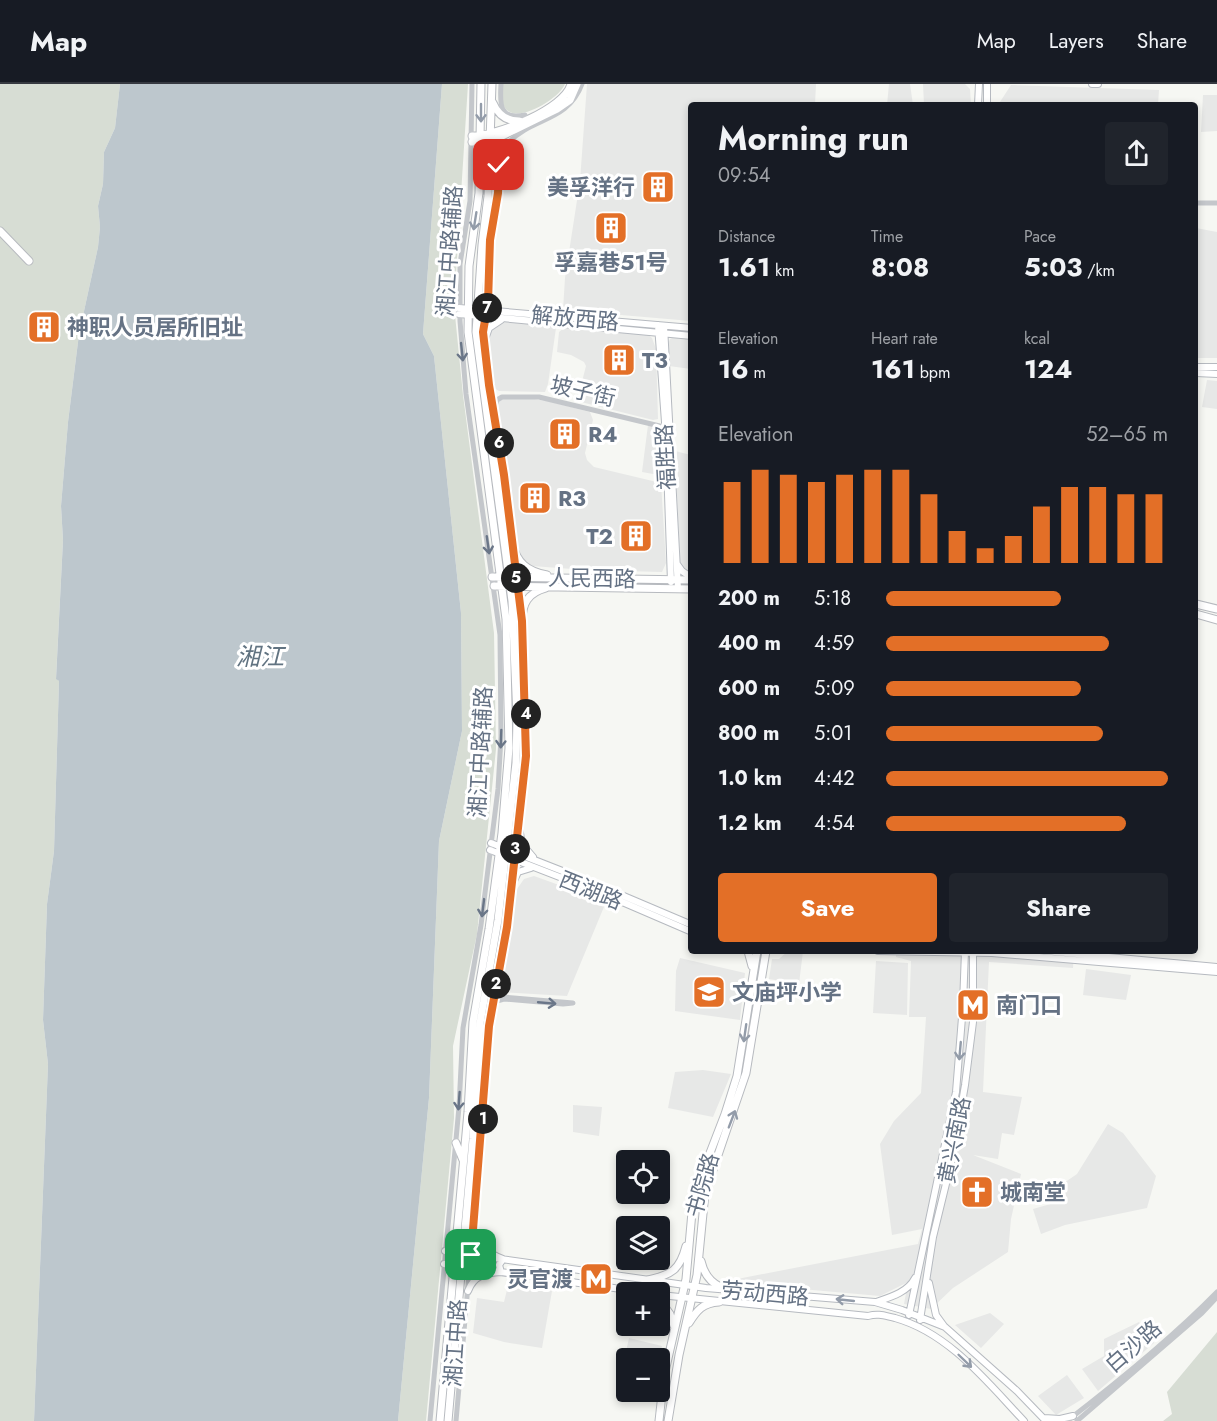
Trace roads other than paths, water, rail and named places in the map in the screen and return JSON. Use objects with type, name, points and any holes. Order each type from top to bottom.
[{"type":"main road","name":"湘江中路","points":[[481,84],[478,206],[469,266],[468,312],[475,393],[509,577]]},
{"type":"main road","name":"湘江中路","points":[[440,1421],[475,1109],[480,1023],[498,920],[510,737],[507,636],[510,586],[476,332],[490,161],[492,84]]},
{"type":"main road","points":[[491,137],[560,101],[567,94],[571,84]]},
{"type":"main road","points":[[492,98],[497,111],[505,118],[514,121],[527,119],[567,102],[577,84]]},
{"type":"main road","points":[[978,102],[979,84]]},
{"type":"main road","points":[[987,84],[987,102]]},
{"type":"main road","points":[[1092,84],[1098,84]]},
{"type":"main road","points":[[490,161],[498,143],[527,119]]},
{"type":"main road","points":[[472,139],[514,131]]},
{"type":"main road","points":[[0,233],[28,261]]},
{"type":"main road","points":[[479,291],[486,311]]},
{"type":"main road","name":"解放西路","points":[[459,311],[477,313],[486,311],[688,328]]},
{"type":"main road","name":"解放西路","points":[[486,311],[507,319],[688,336]]},
{"type":"main road","points":[[484,342],[486,332],[493,324],[507,319]]},
{"type":"main road","name":"福胜路","points":[[661,325],[664,427]]},
{"type":"main road","points":[[644,332],[653,336],[662,345],[668,337],[673,335]]},
{"type":"main road","name":"福胜路","points":[[662,345],[663,415],[675,589]]},
{"type":"main road","points":[[1198,367],[1217,367]]},
{"type":"main road","points":[[1198,373],[1217,374]]},
{"type":"main road","points":[[512,543],[516,557],[528,569],[567,578]]},
{"type":"main road","points":[[655,579],[665,574],[673,562],[688,576]]},
{"type":"main road","name":"人民西路","points":[[492,577],[688,579]]},
{"type":"main road","name":"人民西路","points":[[494,586],[688,590]]},
{"type":"main road","points":[[522,621],[526,599],[536,591],[556,586]]},
{"type":"main road","points":[[1198,604],[1215,608]]},
{"type":"main road","points":[[1198,615],[1217,621]]},
{"type":"main road","points":[[518,822],[520,837],[525,849],[544,864]]},
{"type":"main road","name":"西湖路","points":[[491,846],[537,868],[688,930]]},
{"type":"main road","name":"湘江中路","points":[[459,1253],[473,1022],[503,851]]},
{"type":"main road","name":"西湖路","points":[[515,856],[544,864],[688,923]]},
{"type":"main road","points":[[512,885],[515,875],[521,870],[537,868]]},
{"type":"main road","points":[[749,954],[753,975]]},
{"type":"main road","name":"书院路","points":[[659,1421],[664,1376],[685,1285],[689,1235],[696,1191],[725,1114],[739,1067],[756,954]]},
{"type":"main road","name":"书院路","points":[[668,1421],[684,1330],[692,1299],[707,1185],[739,1098],[749,1060],[766,954]]},
{"type":"main road","points":[[948,954],[960,960],[964,969]]},
{"type":"main road","name":"黄兴南路","points":[[906,1321],[910,1312],[956,1092],[965,954]]},
{"type":"main road","name":"黄兴南路","points":[[918,1326],[933,1237],[953,1155],[965,1084],[972,1022],[973,954]]},
{"type":"main road","points":[[972,970],[980,957],[989,954]]},
{"type":"main road","points":[[1004,954],[1217,972]]},
{"type":"main road","points":[[1076,954],[1217,967]]},
{"type":"main road","points":[[1205,966],[1217,962]]},
{"type":"main road","points":[[477,1065],[485,1081]]},
{"type":"main road","points":[[456,1143],[463,1161]]},
{"type":"main road","points":[[473,1230],[489,1253],[503,1259],[499,1265],[501,1272]]},
{"type":"main road","points":[[648,1280],[664,1276],[676,1268],[685,1251],[689,1235]]},
{"type":"main road","points":[[699,1250],[708,1278],[731,1291]]},
{"type":"main road","name":"劳动西路","points":[[446,1251],[731,1291],[875,1302],[910,1312],[945,1328],[1017,1391],[1045,1420]]},
{"type":"main road","points":[[444,1264],[616,1288]]},
{"type":"main road","name":"湘江中路","points":[[448,1421],[457,1266]]},
{"type":"main road","points":[[875,1302],[900,1293],[911,1284],[920,1266]]},
{"type":"main road","points":[[928,1270],[929,1286],[936,1315],[945,1328]]},
{"type":"main road","points":[[468,1291],[472,1282],[479,1276],[501,1272]]},
{"type":"main road","name":"劳动西路","points":[[670,1296],[868,1316],[878,1313],[906,1321],[940,1338],[950,1346],[1024,1421]]},
{"type":"main road","points":[[684,1330],[698,1309],[708,1303],[719,1302]]},
{"type":"main road","points":[[670,1314],[674,1331]]},
{"type":"main road","points":[[1045,1420],[1075,1418]]},
{"type":"street","name":"湘江中路辅路","points":[[430,1421],[456,1143],[464,1019],[481,926],[498,789],[501,737],[500,635],[466,394],[459,311],[460,264],[470,201],[472,84]]},
{"type":"street","points":[[501,84],[499,102],[503,109],[513,116],[527,119]]},
{"type":"street","name":"湘江中路辅路","points":[[456,1421],[492,1007],[505,941],[526,756],[522,621],[510,586],[512,543],[484,342],[491,232],[498,193],[501,155],[518,135],[568,106],[577,97],[582,84]]},
{"type":"street","points":[[1198,202],[1217,203]]},
{"type":"street","name":"坡子街","points":[[490,390],[499,394],[523,393],[546,396],[664,427]]},
{"type":"street","name":"坡子街","points":[[494,408],[499,398],[539,397],[664,427]]},
{"type":"street","points":[[591,409],[597,418],[606,413]]},
{"type":"street","points":[[492,1007],[497,1001],[504,999],[573,1003],[503,997],[497,993],[496,987]]},
{"type":"street","name":"白沙路","points":[[1075,1418],[1217,1292]]},
{"type":"street","name":"白沙路","points":[[1067,1421],[1075,1418],[1157,1352],[1217,1297]]},
{"type":"water","name":"湘江","points":[[120,84],[442,84],[423,334],[434,356],[461,613],[462,731],[439,841],[429,1098],[398,1421],[34,1421],[48,1064],[43,1020],[47,904],[54,851],[59,681],[56,679],[63,540],[61,506],[79,334],[98,247],[100,227],[98,206],[103,184],[104,152],[115,128]]},
{"type":"place","name":"美孚洋行","points":[[658,187]]},
{"type":"place","name":"孚嘉巷51号","points":[[611,228]]},
{"type":"place","name":"神职人员居所旧址","points":[[44,327]]},
{"type":"place","name":"T3","points":[[619,360]]},
{"type":"place","name":"R4","points":[[565,434]]},
{"type":"place","name":"R3","points":[[535,498]]},
{"type":"place","name":"T2","points":[[636,536]]},
{"type":"place","name":"文庙坪小学","points":[[709,992]]},
{"type":"place","name":"南门口","points":[[973,1005]]},
{"type":"place","name":"城南堂","points":[[977,1192]]},
{"type":"place","name":"灵官渡","points":[[596,1279]]}]
